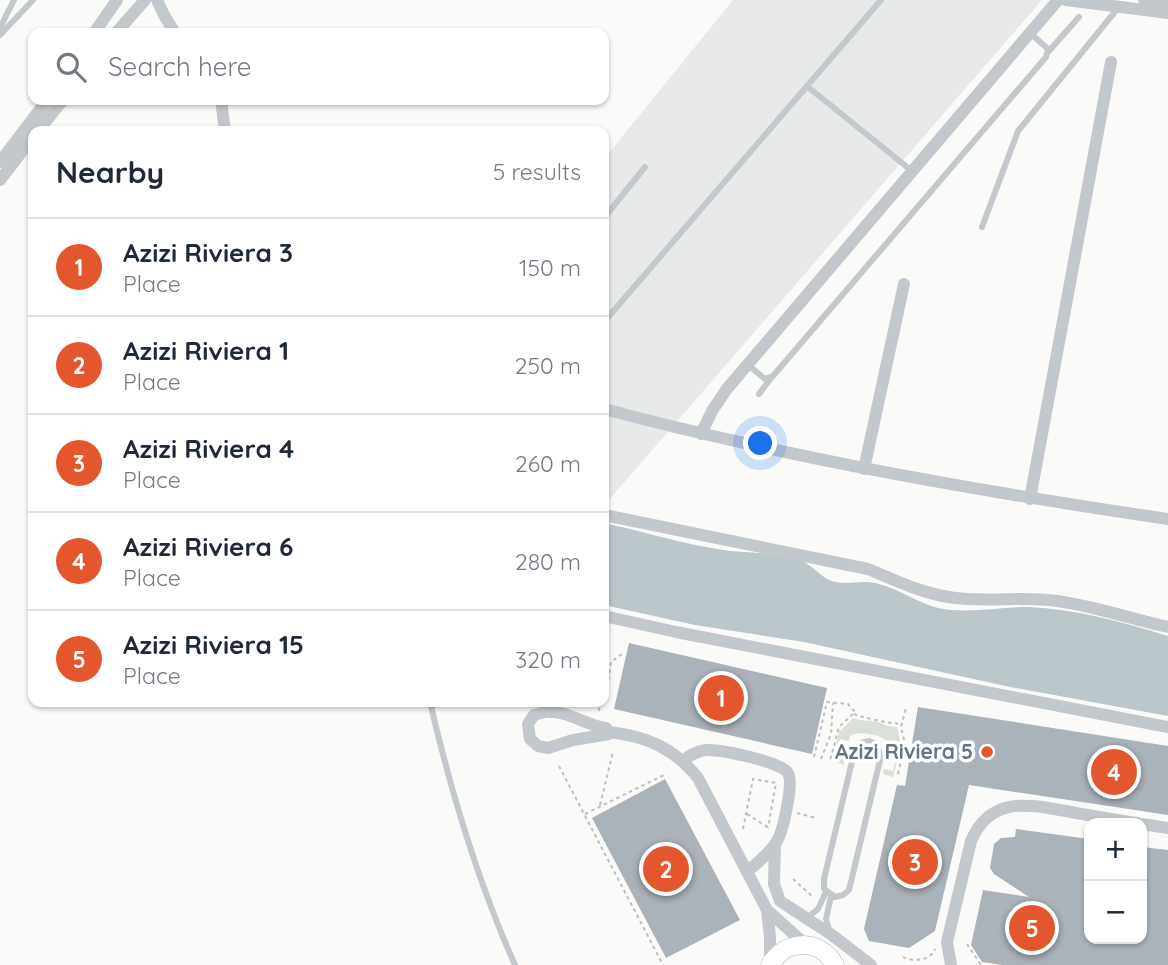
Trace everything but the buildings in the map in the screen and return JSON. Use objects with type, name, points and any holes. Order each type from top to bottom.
[{"type":"street","points":[[97,28],[117,0]]},
{"type":"street","points":[[120,28],[145,0]]},
{"type":"street","points":[[158,0],[173,28]]},
{"type":"street","points":[[701,434],[719,400],[1058,0]]},
{"type":"street","points":[[1066,0],[1168,13]]},
{"type":"street","points":[[1144,0],[1168,4]]},
{"type":"street","points":[[1031,499],[1111,62]]},
{"type":"street","points":[[39,124],[45,105]]},
{"type":"street","points":[[39,124],[58,105]]},
{"type":"street","points":[[222,105],[224,126]]},
{"type":"street","points":[[0,162],[28,135]]},
{"type":"street","points":[[0,180],[28,144]]},
{"type":"street","points":[[864,469],[904,284]]},
{"type":"street","points":[[609,410],[701,434],[864,469],[1031,499],[1168,519]]},
{"type":"street","points":[[609,516],[868,569],[905,585],[940,595],[974,599],[1035,598],[1062,601],[1168,627]]},
{"type":"street","points":[[609,616],[702,637],[1168,727]]},
{"type":"street","points":[[609,732],[606,736],[573,740],[543,748],[530,739],[527,729],[534,715],[551,711],[564,713],[589,725],[606,728],[609,732],[630,734],[653,741],[682,761],[704,789],[766,910],[770,965]]},
{"type":"street","points":[[682,761],[697,752],[709,750],[779,765],[786,770],[790,785],[782,829],[775,844],[747,872]]},
{"type":"street","points":[[951,965],[947,942],[971,841],[979,827],[990,816],[1004,808],[1028,805],[1104,818]]},
{"type":"street","points":[[1147,825],[1168,828]]},
{"type":"street","points":[[775,844],[774,884],[784,905],[832,935],[871,965]]},
{"type":"street","points":[[766,910],[806,944],[821,950],[835,965]]},
{"type":"street","points":[[770,965],[785,949],[806,944]]},
{"type":"lane","points":[[0,28],[14,0]]},
{"type":"lane","points":[[0,35],[33,0]]},
{"type":"lane","points":[[609,316],[880,0]]},
{"type":"lane","points":[[982,227],[1018,131],[1119,7]]},
{"type":"lane","points":[[759,394],[1079,18]]},
{"type":"lane","points":[[1030,33],[1048,52]]},
{"type":"lane","points":[[808,87],[912,171]]},
{"type":"lane","points":[[609,212],[645,167]]},
{"type":"lane","points":[[748,365],[762,377],[771,378]]},
{"type":"lane","points":[[431,707],[463,831],[490,907],[515,965]]},
{"type":"lane","points":[[829,894],[843,895],[850,886],[881,756],[879,748],[873,742],[864,741],[855,749],[824,879],[829,894],[826,919],[832,935]]},
{"type":"lane","points":[[806,919],[816,912],[829,894]]},
{"type":"path","points":[[609,675],[611,662],[622,654]]},
{"type":"path","points":[[814,757],[827,702],[851,706],[855,712],[839,727],[830,761]]},
{"type":"path","points":[[821,759],[831,734],[833,702]]},
{"type":"path","points":[[898,774],[905,744],[901,727],[906,708]]},
{"type":"path","points":[[852,714],[889,724],[896,723],[901,727]]},
{"type":"path","points":[[599,807],[613,752]]},
{"type":"path","points":[[559,765],[663,965]]},
{"type":"path","points":[[584,815],[666,774]]},
{"type":"path","points":[[743,830],[753,779],[776,783],[768,828]]},
{"type":"path","points":[[793,813],[816,818]]},
{"type":"path","points":[[746,814],[772,830],[775,820]]},
{"type":"path","points":[[793,879],[821,904]]},
{"type":"path","points":[[902,957],[909,960],[930,957],[937,942]]},
{"type":"path","points":[[967,944],[981,965]]},
{"type":"shaded area","points":[[733,0],[1042,0],[609,500],[609,153]]},
{"type":"shaded area","points":[[609,524],[728,551],[791,558],[805,563],[832,581],[879,584],[938,608],[971,610],[1028,607],[1064,610],[1168,636],[1168,716],[1010,687],[804,642],[695,625],[609,606]]},
{"type":"shaded area","points":[[853,718],[897,727],[901,746],[893,777],[883,774],[884,769],[893,771],[898,753],[888,750],[889,742],[875,735],[859,733],[850,736],[849,741],[840,739],[836,755],[844,759],[844,765],[833,760],[839,732]]},
{"type":"place","name":"Azizi Riviera 3","points":[[721,698]]},
{"type":"place","name":"Azizi Riviera 5","points":[[987,752]]},
{"type":"place","name":"Azizi Riviera 6","points":[[1114,772]]},
{"type":"place","name":"Azizi Riviera 4","points":[[915,862]]},
{"type":"place","name":"Azizi Riviera 1","points":[[666,869]]},
{"type":"place","name":"Azizi Riviera 15","points":[[1032,928]]}]
